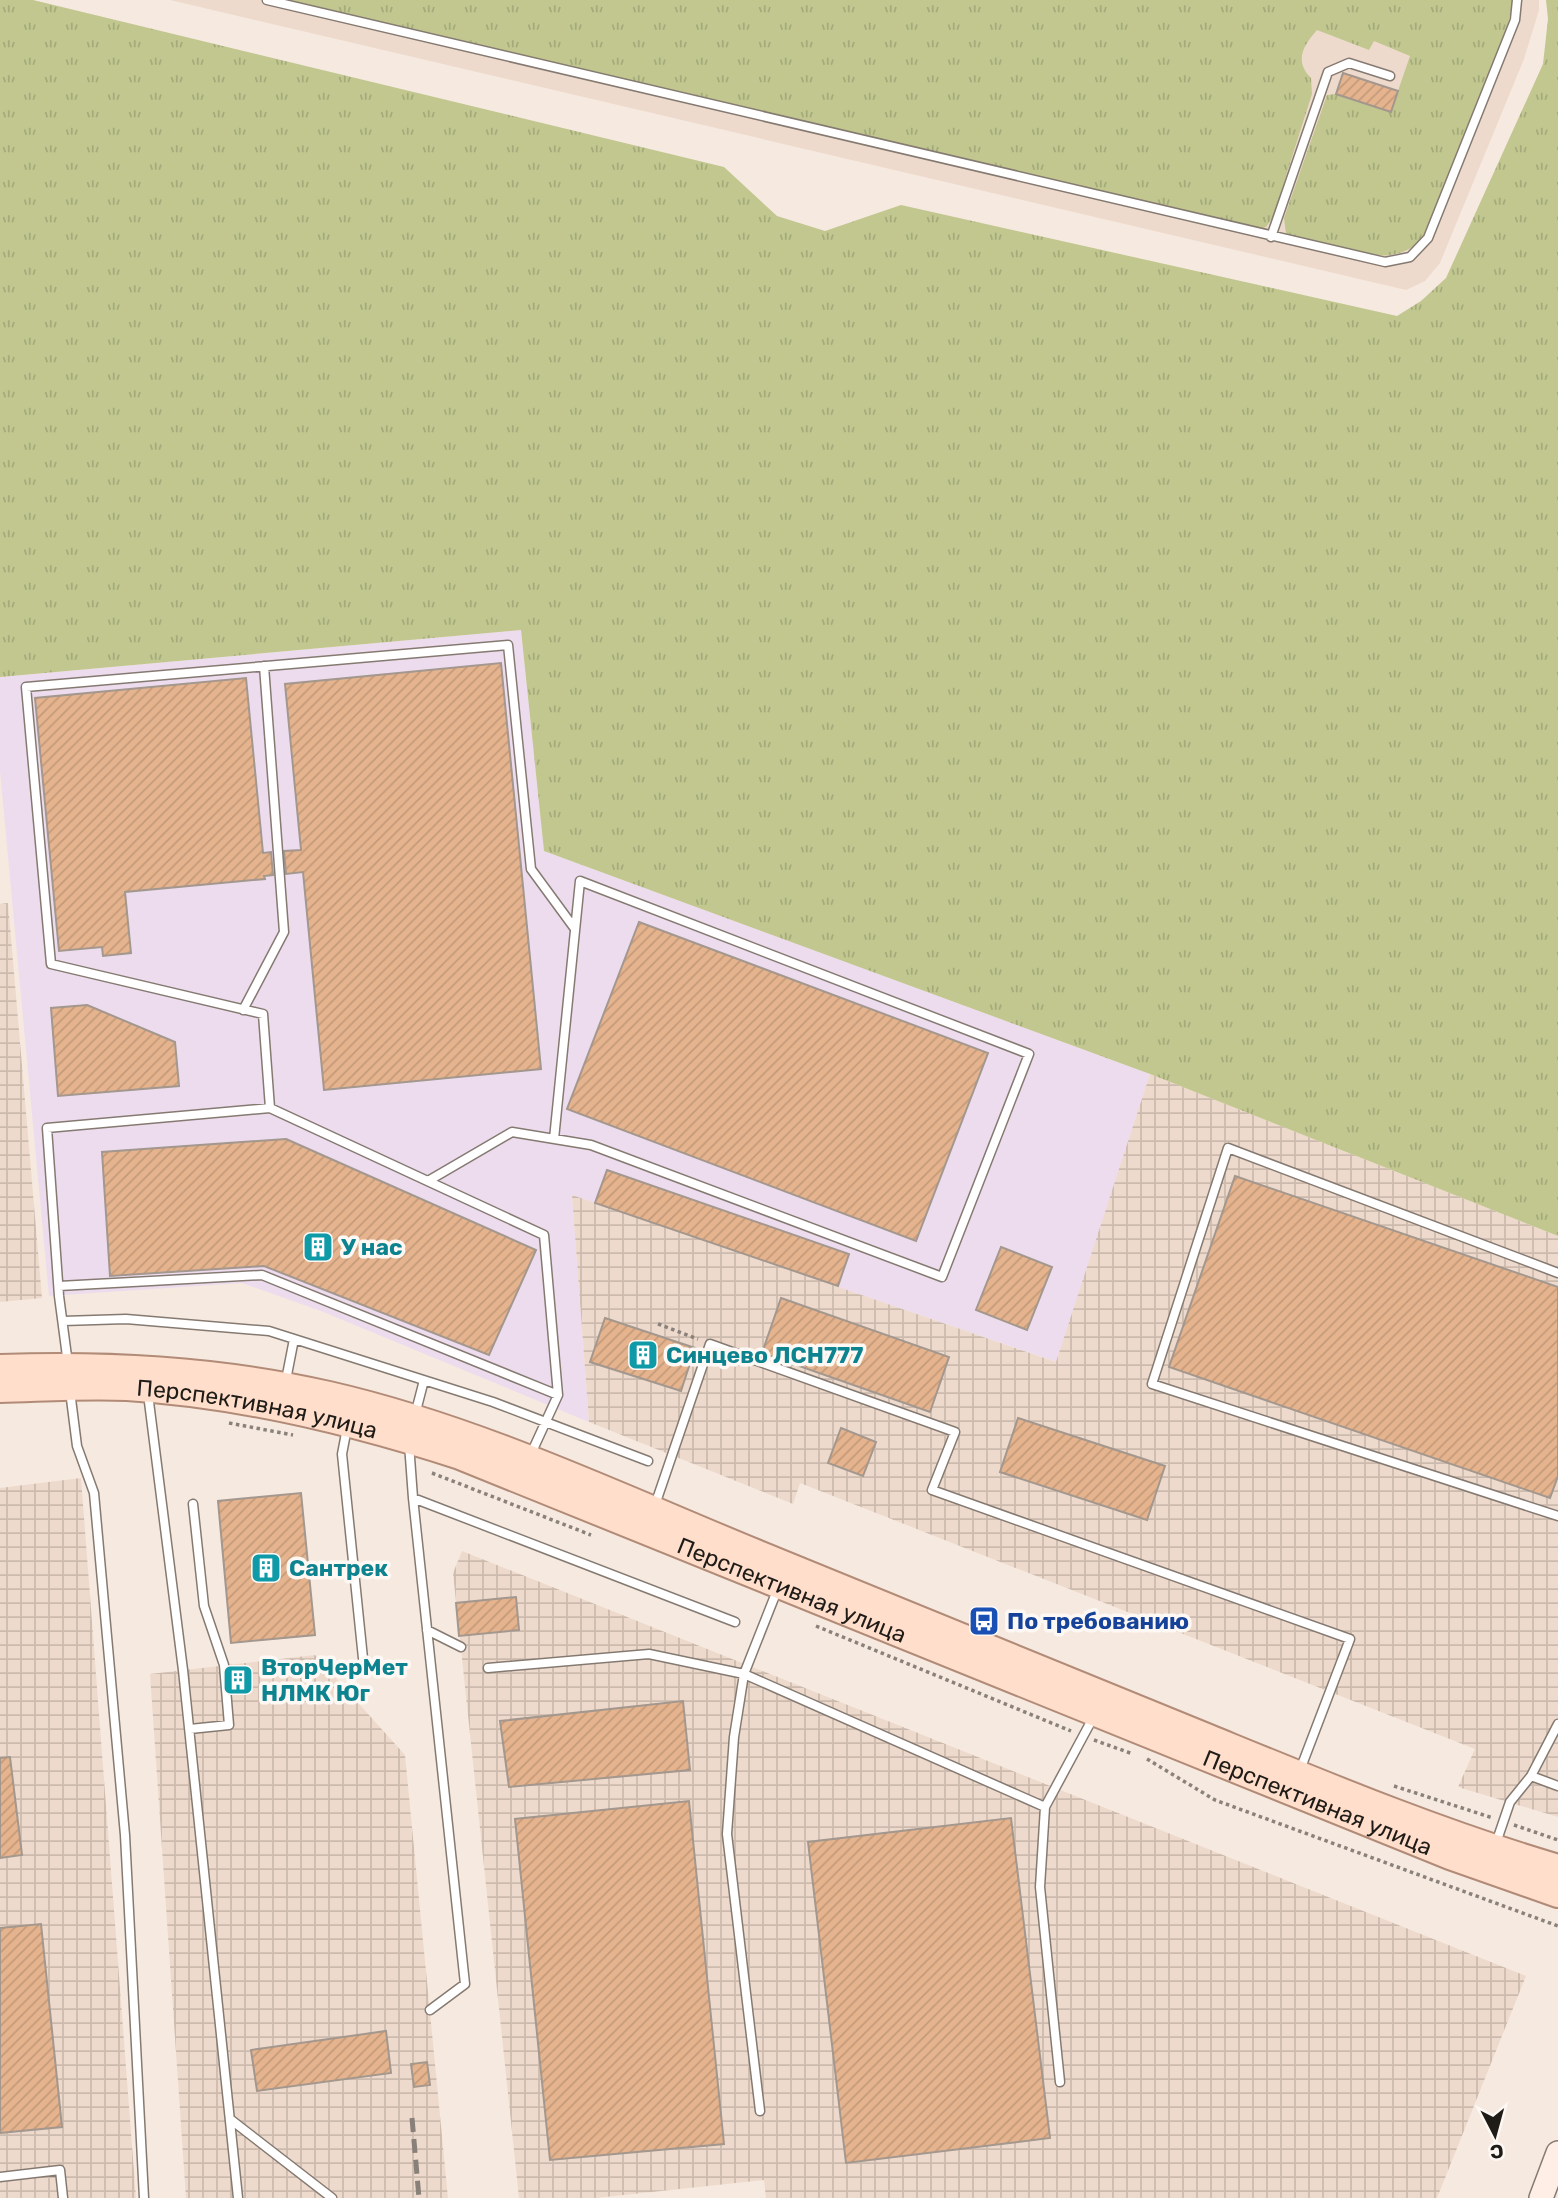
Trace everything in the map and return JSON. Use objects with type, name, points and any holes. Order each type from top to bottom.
[{"type":"main road","name":"Перспективная улица","points":[[0,1368],[69,1376],[284,1387],[411,1441],[524,1470],[783,1575],[1298,1775],[1494,1849],[1558,1868]]},
{"type":"main road","name":"Перспективная улица","points":[[0,1389],[69,1376]]},
{"type":"main road","name":"Перспективная улица","points":[[147,1378],[241,1400],[350,1413]]},
{"type":"main road","name":"Перспективная улица","points":[[783,1575],[1090,1725],[1558,1894]]},
{"type":"main road","points":[[1541,2198],[1558,2153]]},
{"type":"lane","points":[[267,0],[1371,261],[1399,261],[1418,250],[1428,238],[1515,20],[1517,0]]},
{"type":"lane","points":[[1272,237],[1328,72],[1349,64],[1390,76]]},
{"type":"lane","points":[[270,1108],[263,1014],[51,964],[26,687],[508,645],[531,869],[575,929]]},
{"type":"lane","points":[[243,1010],[284,932],[264,666]]},
{"type":"lane","points":[[428,1181],[512,1132],[554,1139],[591,1144],[942,1277],[1029,1054],[580,881],[554,1139]]},
{"type":"lane","points":[[145,2198],[125,1835],[94,1493],[77,1446],[59,1286],[47,1128],[270,1108],[544,1235],[558,1395],[524,1470]]},
{"type":"lane","points":[[1558,1273],[1228,1148],[1152,1384],[1558,1516]]},
{"type":"lane","points":[[59,1286],[262,1275],[558,1395]]},
{"type":"lane","points":[[63,1321],[139,1320],[269,1331],[546,1421],[649,1461]]},
{"type":"lane","points":[[284,1387],[294,1339]]},
{"type":"lane","points":[[649,1520],[710,1344],[954,1432],[932,1490],[1350,1639],[1298,1775]]},
{"type":"lane","points":[[147,1378],[190,1729],[238,2198]]},
{"type":"lane","points":[[424,1380],[411,1441],[413,1498],[466,1984],[430,2010]]},
{"type":"lane","points":[[350,1413],[342,1454],[364,1668]]},
{"type":"lane","points":[[413,1498],[735,1622]]},
{"type":"lane","points":[[190,1729],[229,1725],[224,1665],[204,1606],[193,1504]]},
{"type":"lane","points":[[760,2111],[727,1834],[734,1737],[744,1674],[783,1575]]},
{"type":"lane","points":[[427,1630],[461,1647]]},
{"type":"lane","points":[[488,1668],[649,1654],[744,1674],[1045,1807]]},
{"type":"lane","points":[[1494,1849],[1510,1802],[1531,1776],[1558,1724]]},
{"type":"lane","points":[[1060,2082],[1040,1887],[1045,1807],[1090,1725]]},
{"type":"lane","points":[[1531,1776],[1558,1786]]},
{"type":"lane","points":[[230,2119],[332,2198]]},
{"type":"lane","points":[[0,2176],[60,2170],[63,2198]]},
{"type":"path","points":[[658,1324],[710,1344]]},
{"type":"path","points":[[227,1423],[305,1438]]},
{"type":"path","points":[[411,1441],[596,1537]]},
{"type":"path","points":[[808,1623],[1090,1725],[1214,1800],[1558,1926]]},
{"type":"shaded area","points":[[170,0],[1539,0],[1539,10],[1524,59],[1440,263],[1425,281],[1406,290]]},
{"type":"shaded area","points":[[521,630],[544,851],[1150,1074],[1057,1362],[572,1196],[589,1422],[321,1311],[242,1283],[49,1296],[0,771],[0,677]]},
{"type":"shaded area","points":[[8,903],[42,1298],[0,1302],[0,904]]},
{"type":"shaded area","points":[[1150,1074],[1558,1236],[1558,1817],[1458,1787],[1475,1749],[800,1483],[793,1504],[589,1422],[572,1195],[1056,1362]]},
{"type":"shaded area","points":[[81,1478],[136,2198],[0,2198],[0,1488]]},
{"type":"shaded area","points":[[462,1551],[1526,1976],[1437,2198],[766,2198],[764,2180],[596,2198],[519,2198],[453,1573]]},
{"type":"shaded area","points":[[315,1655],[405,1755],[448,2198],[186,2198],[150,1674]]},
{"type":"green space","points":[[0,0],[33,0],[724,167],[777,216],[825,231],[901,205],[1397,316],[1421,301],[1446,278],[1543,64],[1548,19],[1546,0],[1558,0],[1558,1236],[1150,1074],[544,851],[521,630],[0,677]]},
{"type":"green space","points":[[283,0],[1513,2],[1507,28],[1425,234],[1413,247],[1397,254],[1379,256],[1340,250],[1286,234],[1284,218],[1327,95],[1336,94],[1391,111],[1410,56],[1374,41],[1369,50],[1317,30],[1304,48],[1303,66],[1311,78],[1312,94],[1273,217],[1266,227],[1257,230]]},
{"type":"building","points":[[1343,73],[1398,91],[1391,112],[1336,94]]},
{"type":"building","points":[[501,663],[541,1069],[324,1090],[303,872],[286,874],[284,851],[301,850],[285,684]]},
{"type":"building","points":[[246,678],[263,853],[271,852],[273,875],[264,876],[265,879],[125,892],[131,953],[103,956],[102,947],[59,951],[35,698]]},
{"type":"building","points":[[639,922],[988,1053],[916,1241],[567,1109]]},
{"type":"building","points":[[87,1005],[175,1042],[179,1086],[58,1096],[51,1008]]},
{"type":"building","name":"У нас","points":[[286,1139],[536,1250],[489,1355],[264,1266],[110,1276],[102,1152]]},
{"type":"building","points":[[607,1170],[849,1254],[838,1286],[595,1203]]},
{"type":"building","points":[[1235,1176],[1558,1287],[1558,1476],[1550,1498],[1169,1367]]},
{"type":"building","points":[[1001,1247],[1052,1267],[1027,1330],[976,1310]]},
{"type":"building","points":[[781,1298],[949,1357],[930,1412],[762,1353]]},
{"type":"building","name":"Синцево ЛСН777","points":[[605,1318],[695,1348],[681,1391],[590,1362]]},
{"type":"building","points":[[1018,1418],[1165,1466],[1147,1520],[1000,1472]]},
{"type":"building","points":[[841,1428],[876,1442],[863,1476],[828,1463]]},
{"type":"building","name":"Сантрек","points":[[301,1493],[315,1635],[231,1643],[218,1501]]},
{"type":"building","points":[[516,1597],[519,1630],[459,1636],[456,1603]]},
{"type":"building","points":[[683,1701],[690,1770],[509,1787],[500,1721]]},
{"type":"building","points":[[10,1757],[22,1855],[0,1858],[0,1758]]},
{"type":"building","points":[[689,1801],[724,2144],[550,2160],[515,1819]]},
{"type":"building","points":[[1011,1818],[1050,2138],[846,2163],[808,1842]]},
{"type":"building","points":[[41,1924],[62,2127],[0,2133],[0,1928]]},
{"type":"building","points":[[386,2031],[391,2073],[257,2091],[251,2050]]},
{"type":"building","points":[[427,2062],[430,2085],[414,2087],[411,2064]]},
{"type":"railway","points":[[412,2118],[419,2198]]},
{"type":"place","name":"У нас","points":[[318,1247]]},
{"type":"place","name":"Синцево ЛСН777","points":[[643,1355]]},
{"type":"place","name":"Сантрек","points":[[266,1568]]},
{"type":"place","name":"По требованию","points":[[984,1621]]},
{"type":"place","name":"ВторЧерМет НЛМК Юг","points":[[238,1680]]}]
